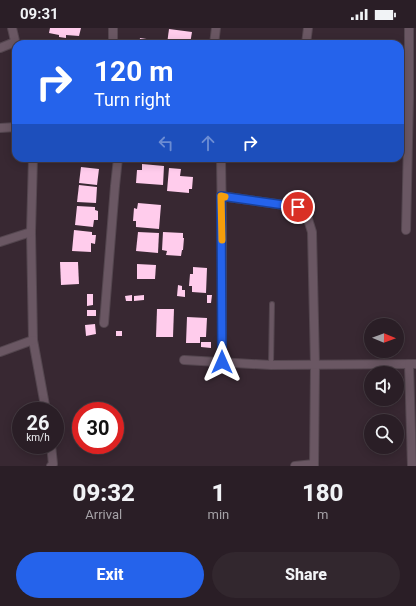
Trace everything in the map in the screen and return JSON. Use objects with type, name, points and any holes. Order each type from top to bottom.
[{"type":"street","points":[[12,28],[15,40]]},
{"type":"street","points":[[113,40],[114,28]]},
{"type":"street","points":[[214,40],[216,28]]},
{"type":"street","points":[[306,40],[308,28]]},
{"type":"street","points":[[406,230],[409,28]]},
{"type":"street","points":[[0,48],[12,45]]},
{"type":"street","points":[[404,98],[409,98]]},
{"type":"street","points":[[0,128],[12,127]]},
{"type":"street","points":[[33,162],[31,232],[33,340],[44,402]]},
{"type":"street","points":[[104,323],[114,186],[117,162]]},
{"type":"street","points":[[220,162],[222,362]]},
{"type":"street","points":[[221,196],[298,207],[307,216],[312,232],[315,365],[314,465],[295,466]]},
{"type":"street","points":[[0,242],[31,232]]},
{"type":"street","points":[[0,352],[33,340]]},
{"type":"street","points":[[184,360],[271,365],[412,364],[412,466]]},
{"type":"street","points":[[52,454],[53,465]]},
{"type":"lane","points":[[271,365],[272,304]]},
{"type":"building","points":[[50,28],[81,28],[79,36],[66,35],[66,38],[49,33]]},
{"type":"building","points":[[169,29],[192,32],[191,40],[168,40]]},
{"type":"building","points":[[140,38],[153,40],[140,40]]},
{"type":"building","points":[[142,164],[164,166],[163,185],[136,183],[137,170],[142,170]]},
{"type":"building","points":[[81,167],[99,169],[97,185],[79,183]]},
{"type":"building","points":[[169,168],[181,169],[180,176],[193,177],[192,189],[189,189],[189,193],[167,191]]},
{"type":"building","points":[[79,185],[97,187],[96,203],[77,202]]},
{"type":"building","points":[[138,203],[161,205],[159,229],[136,227],[136,221],[133,221],[134,208],[137,209]]},
{"type":"building","points":[[77,206],[95,207],[95,210],[98,211],[98,220],[94,220],[93,227],[75,225]]},
{"type":"building","points":[[74,230],[92,232],[92,235],[96,235],[95,244],[91,243],[91,252],[72,251]]},
{"type":"building","points":[[138,232],[159,233],[158,253],[136,251]]},
{"type":"building","points":[[163,232],[183,233],[183,250],[181,256],[166,255],[167,251],[162,250]]},
{"type":"building","points":[[60,262],[78,262],[79,284],[61,285]]},
{"type":"building","points":[[137,264],[156,265],[155,279],[137,279]]},
{"type":"building","points":[[193,267],[207,268],[206,293],[192,292],[192,286],[189,286],[190,274],[193,274]]},
{"type":"building","points":[[178,285],[182,286],[182,290],[185,290],[185,297],[177,296]]},
{"type":"building","points":[[87,294],[93,294],[93,305],[87,306]]},
{"type":"building","points":[[132,295],[132,301],[126,301],[125,296]]},
{"type":"building","points":[[144,295],[144,300],[134,301],[134,296]]},
{"type":"building","points":[[207,295],[212,295],[211,303],[207,303]]},
{"type":"building","points":[[157,309],[174,309],[173,337],[156,337]]},
{"type":"building","points":[[87,310],[96,310],[96,316],[87,316]]},
{"type":"building","points":[[187,317],[207,318],[206,337],[200,337],[200,343],[186,343]]},
{"type":"building","points":[[95,324],[96,334],[86,336],[85,325]]},
{"type":"building","points":[[116,331],[122,331],[122,336],[116,336]]},
{"type":"building","points":[[201,342],[211,342],[211,348],[201,347]]},
{"type":"slow traffic","points":[[222,240],[221,196],[225,197]]},
{"type":"route","points":[[222,362],[221,196],[298,207]]}]
